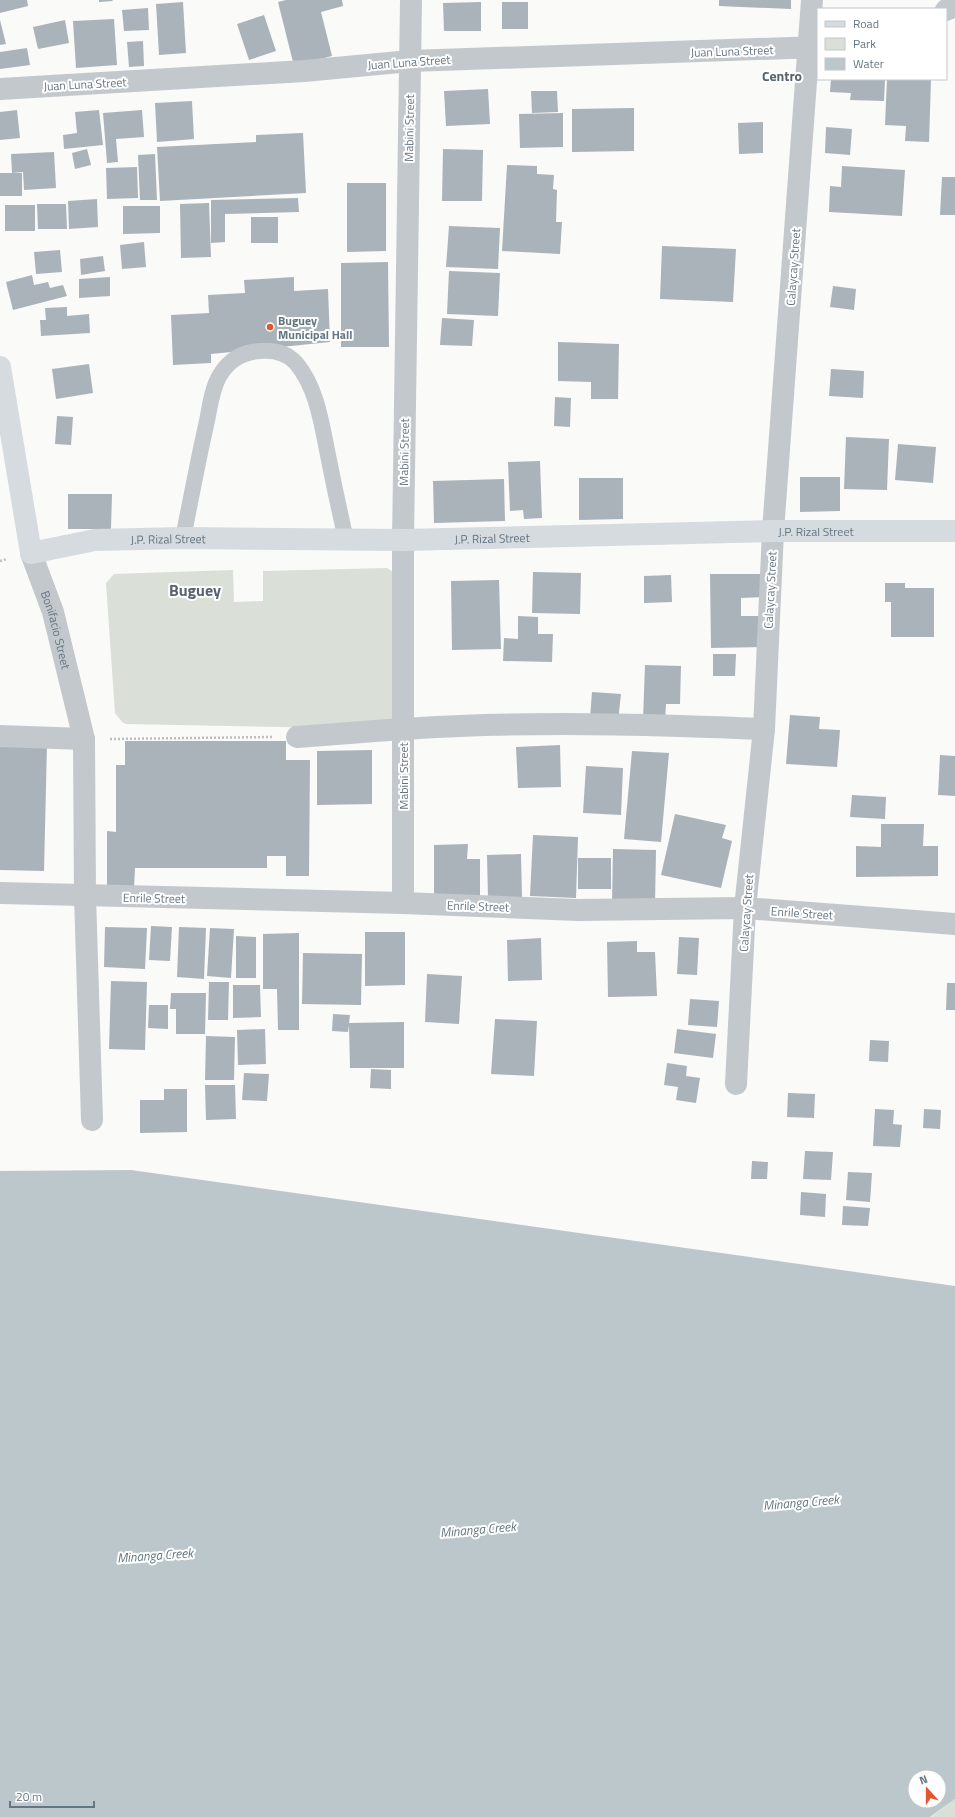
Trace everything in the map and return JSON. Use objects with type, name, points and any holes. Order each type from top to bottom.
[{"type":"street","name":"Mabini Street","points":[[403,903],[403,540],[411,0]]},
{"type":"street","name":"Calaycay Street","points":[[736,1084],[745,908],[764,729],[773,531],[814,48],[812,0]]},
{"type":"street","name":"Juan Luna Street","points":[[0,89],[304,71],[410,61],[814,48]]},
{"type":"street","name":"Bonifacio Street","points":[[0,367],[31,553],[53,612],[84,739],[85,896],[92,1120]]},
{"type":"street","name":"J.P. Rizal Street","points":[[31,553],[95,540],[183,538],[403,540],[773,531],[955,531]]},
{"type":"street","points":[[297,737],[459,726],[533,724],[658,725],[764,729]]},
{"type":"street","points":[[0,736],[84,739]]},
{"type":"street","name":"Enrile Street","points":[[0,893],[403,903],[578,910],[745,908],[955,924]]},
{"type":"lane","points":[[183,538],[214,390],[220,376],[227,365],[238,357],[254,351],[265,350],[285,354],[295,362],[306,377],[312,390],[321,422],[346,540]]},
{"type":"path","points":[[84,739],[297,737]]},
{"type":"green space","points":[[387,568],[392,571],[399,719],[389,729],[126,724],[122,722],[115,713],[106,583],[114,574],[233,570],[234,602],[263,601],[263,571]]},
{"type":"green space","points":[[955,1799],[955,1817],[931,1817],[942,1809],[947,1809],[947,1805]]},
{"type":"water","name":"Minanga Creek","points":[[131,1170],[955,1286],[955,1799],[947,1805],[947,1769],[907,1769],[907,1809],[941,1809],[930,1817],[0,1817],[0,1171]]},
{"type":"building","points":[[0,0],[27,0],[28,6],[0,13]]},
{"type":"building","points":[[99,0],[112,0],[113,1],[99,2]]},
{"type":"building","points":[[286,0],[342,0],[343,6],[321,12],[332,56],[294,66],[278,2]]},
{"type":"building","points":[[719,0],[791,0],[791,9],[719,6]]},
{"type":"building","points":[[183,2],[186,53],[159,55],[156,4]]},
{"type":"building","points":[[481,2],[481,31],[444,31],[443,3]]},
{"type":"building","points":[[502,2],[528,2],[528,29],[502,29]]},
{"type":"building","points":[[148,8],[149,30],[124,31],[122,10]]},
{"type":"building","points":[[264,15],[276,51],[249,60],[237,24]]},
{"type":"building","points":[[114,19],[117,65],[76,68],[73,21]]},
{"type":"building","points":[[0,20],[6,44],[0,45]]},
{"type":"building","points":[[65,20],[69,43],[38,49],[33,27]]},
{"type":"building","points":[[143,41],[144,66],[129,67],[127,42]]},
{"type":"building","points":[[27,48],[30,65],[0,69],[0,52]]},
{"type":"building","points":[[831,80],[885,80],[884,101],[850,100],[851,93],[830,92]]},
{"type":"building","points":[[887,80],[931,80],[929,142],[905,141],[906,126],[885,125]]},
{"type":"building","points":[[488,89],[490,124],[446,126],[444,91]]},
{"type":"building","points":[[531,91],[557,91],[558,112],[532,113]]},
{"type":"building","points":[[192,101],[194,139],[157,142],[155,103]]},
{"type":"building","points":[[634,108],[634,151],[572,152],[572,109]]},
{"type":"building","points":[[17,110],[20,138],[0,140],[0,112]]},
{"type":"building","points":[[99,110],[103,145],[64,149],[63,135],[77,133],[75,112]]},
{"type":"building","points":[[142,110],[144,137],[116,139],[118,162],[107,163],[103,113]]},
{"type":"building","points":[[563,113],[563,147],[520,148],[519,114]]},
{"type":"building","points":[[763,122],[763,153],[739,154],[738,123]]},
{"type":"building","points":[[826,127],[852,129],[850,155],[825,153]]},
{"type":"building","points":[[303,133],[306,193],[160,201],[157,147],[256,142],[256,135]]},
{"type":"building","points":[[87,149],[91,165],[75,169],[72,153]]},
{"type":"building","points":[[443,149],[483,150],[482,201],[442,201]]},
{"type":"building","points":[[54,152],[56,188],[24,190],[23,172],[12,173],[11,154]]},
{"type":"building","points":[[155,154],[157,200],[140,200],[138,155]]},
{"type":"building","points":[[507,165],[537,166],[537,174],[554,175],[553,189],[557,190],[556,222],[562,222],[560,254],[502,251]]},
{"type":"building","points":[[842,166],[905,170],[902,216],[829,212],[830,186],[841,187]]},
{"type":"building","points":[[137,167],[138,198],[107,199],[106,168]]},
{"type":"building","points":[[0,173],[22,173],[22,196],[0,196]]},
{"type":"building","points":[[942,177],[955,177],[955,215],[940,215]]},
{"type":"building","points":[[347,183],[386,183],[386,251],[347,252]]},
{"type":"building","points":[[298,198],[299,212],[225,214],[225,242],[211,243],[211,200]]},
{"type":"building","points":[[97,199],[98,227],[69,229],[68,201]]},
{"type":"building","points":[[209,203],[211,257],[181,258],[180,204]]},
{"type":"building","points":[[37,204],[66,204],[67,229],[38,229]]},
{"type":"building","points":[[5,205],[35,205],[35,231],[5,231]]},
{"type":"building","points":[[123,206],[160,206],[160,233],[123,234]]},
{"type":"building","points":[[251,217],[278,217],[278,243],[251,243]]},
{"type":"building","points":[[449,226],[500,228],[498,269],[446,267]]},
{"type":"building","points":[[144,242],[146,267],[122,269],[120,245]]},
{"type":"building","points":[[662,246],[736,249],[733,302],[660,299]]},
{"type":"building","points":[[60,250],[62,272],[36,274],[34,252]]},
{"type":"building","points":[[103,256],[105,271],[81,275],[80,259]]},
{"type":"building","points":[[388,262],[389,347],[341,347],[341,263]]},
{"type":"building","points":[[449,271],[500,273],[498,316],[447,314]]},
{"type":"building","points":[[32,275],[34,285],[48,282],[50,288],[63,285],[67,296],[13,310],[6,282]]},
{"type":"building","points":[[110,277],[110,296],[79,298],[79,279]]},
{"type":"building","name":"Buguey Municipal Hall","points":[[294,277],[294,291],[328,289],[330,342],[211,354],[211,363],[173,365],[171,315],[209,313],[208,295],[245,293],[244,280]]},
{"type":"building","points":[[833,286],[856,289],[854,310],[830,307]]},
{"type":"building","points":[[67,307],[67,316],[89,314],[90,333],[41,336],[40,320],[46,320],[45,308]]},
{"type":"building","points":[[442,318],[474,320],[472,346],[440,345]]},
{"type":"building","points":[[558,342],[619,344],[618,399],[591,399],[591,382],[558,381]]},
{"type":"building","points":[[89,364],[93,393],[56,399],[52,369]]},
{"type":"building","points":[[831,369],[864,371],[863,398],[829,396]]},
{"type":"building","points":[[555,397],[571,398],[570,427],[554,426]]},
{"type":"building","points":[[57,416],[73,417],[71,445],[55,444]]},
{"type":"building","points":[[846,437],[889,439],[887,490],[844,489]]},
{"type":"building","points":[[898,444],[936,447],[933,483],[895,480]]},
{"type":"building","points":[[540,461],[542,518],[524,519],[523,510],[510,511],[508,462]]},
{"type":"building","points":[[800,477],[840,477],[840,511],[800,512]]},
{"type":"building","points":[[579,478],[623,478],[623,519],[579,520]]},
{"type":"building","points":[[504,479],[505,521],[434,523],[433,481]]},
{"type":"building","points":[[68,494],[112,494],[111,529],[68,529]]},
{"type":"building","points":[[533,572],[581,573],[580,614],[532,613]]},
{"type":"building","points":[[710,574],[763,574],[764,597],[741,598],[741,616],[765,616],[765,647],[711,648]]},
{"type":"building","points":[[671,575],[672,602],[644,603],[644,576]]},
{"type":"building","points":[[499,580],[501,649],[452,650],[451,581]]},
{"type":"building","points":[[885,583],[905,583],[905,588],[934,588],[934,637],[891,637],[891,602],[885,602]]},
{"type":"building","points":[[518,616],[538,617],[538,634],[553,634],[552,662],[503,661],[504,638],[518,639]]},
{"type":"building","points":[[713,654],[736,654],[735,676],[713,676]]},
{"type":"building","points":[[645,665],[681,666],[680,704],[666,704],[665,721],[643,720]]},
{"type":"building","points":[[592,692],[621,694],[618,721],[590,718]]},
{"type":"building","points":[[790,715],[820,717],[819,729],[840,730],[837,767],[786,764]]},
{"type":"building","points":[[125,741],[286,741],[286,760],[310,760],[309,876],[286,876],[286,856],[267,856],[267,868],[135,868],[134,888],[107,888],[107,831],[116,832],[116,765],[125,765]]},
{"type":"building","points":[[0,743],[47,744],[44,871],[0,870]]},
{"type":"building","points":[[560,745],[561,787],[518,788],[516,747]]},
{"type":"building","points":[[372,750],[372,804],[317,805],[317,751]]},
{"type":"building","points":[[632,751],[669,753],[661,842],[624,839]]},
{"type":"building","points":[[940,755],[955,756],[955,796],[938,795]]},
{"type":"building","points":[[586,766],[623,768],[621,815],[583,813]]},
{"type":"building","points":[[852,795],[886,797],[885,819],[850,817]]},
{"type":"building","points":[[675,814],[726,825],[722,838],[732,841],[721,888],[661,875]]},
{"type":"building","points":[[881,824],[924,824],[923,846],[938,846],[938,876],[856,877],[856,846],[881,847]]},
{"type":"building","points":[[533,835],[578,837],[576,898],[530,896]]},
{"type":"building","points":[[468,844],[467,859],[480,859],[480,897],[434,898],[434,845]]},
{"type":"building","points":[[613,849],[656,850],[655,905],[612,904]]},
{"type":"building","points":[[521,854],[522,898],[488,899],[487,855]]},
{"type":"building","points":[[578,858],[611,858],[611,889],[578,889]]},
{"type":"building","points":[[151,926],[172,927],[170,961],[149,960]]},
{"type":"building","points":[[105,927],[147,928],[145,969],[104,967]]},
{"type":"building","points":[[179,927],[206,928],[204,979],[177,977]]},
{"type":"building","points":[[210,928],[234,929],[231,978],[207,976]]},
{"type":"building","points":[[365,932],[405,932],[405,985],[365,986]]},
{"type":"building","points":[[299,933],[299,1030],[278,1030],[277,989],[263,989],[263,934]]},
{"type":"building","points":[[236,936],[256,937],[256,978],[236,978]]},
{"type":"building","points":[[679,937],[699,938],[697,975],[677,974]]},
{"type":"building","points":[[541,938],[542,980],[508,981],[507,940]]},
{"type":"building","points":[[637,941],[637,952],[655,952],[657,996],[608,997],[607,942]]},
{"type":"building","points":[[303,953],[362,954],[361,1005],[302,1004]]},
{"type":"building","points":[[427,974],[462,976],[459,1024],[425,1022]]},
{"type":"building","points":[[111,981],[147,982],[145,1050],[109,1049]]},
{"type":"building","points":[[209,982],[229,982],[228,1020],[208,1020]]},
{"type":"building","points":[[947,983],[955,983],[955,1010],[946,1010]]},
{"type":"building","points":[[233,985],[260,985],[261,1017],[233,1018]]},
{"type":"building","points":[[171,993],[206,993],[205,1034],[176,1034],[176,1009],[170,1009]]},
{"type":"building","points":[[690,999],[719,1001],[717,1027],[688,1025]]},
{"type":"building","points":[[149,1005],[168,1005],[168,1029],[148,1028]]},
{"type":"building","points":[[333,1014],[350,1015],[349,1023],[404,1022],[404,1068],[350,1068],[349,1025],[348,1032],[332,1031]]},
{"type":"building","points":[[495,1019],[537,1021],[534,1076],[491,1074]]},
{"type":"building","points":[[265,1029],[266,1064],[238,1065],[237,1030]]},
{"type":"building","points":[[677,1029],[716,1034],[713,1058],[674,1053]]},
{"type":"building","points":[[206,1036],[235,1037],[234,1080],[205,1080]]},
{"type":"building","points":[[870,1040],[889,1041],[888,1062],[869,1061]]},
{"type":"building","points":[[667,1063],[687,1066],[686,1076],[700,1078],[696,1103],[676,1100],[678,1087],[664,1085]]},
{"type":"building","points":[[371,1069],[391,1070],[391,1089],[370,1088]]},
{"type":"building","points":[[244,1073],[269,1074],[267,1101],[242,1100]]},
{"type":"building","points":[[205,1085],[235,1085],[236,1119],[206,1120]]},
{"type":"building","points":[[164,1089],[187,1089],[187,1132],[140,1133],[140,1100],[164,1100]]},
{"type":"building","points":[[788,1093],[815,1094],[814,1118],[787,1117]]},
{"type":"building","points":[[875,1109],[894,1110],[893,1124],[902,1125],[900,1147],[873,1146]]},
{"type":"building","points":[[924,1109],[941,1110],[940,1129],[923,1128]]},
{"type":"building","points":[[805,1151],[833,1152],[831,1180],[803,1179]]},
{"type":"building","points":[[752,1161],[768,1162],[767,1179],[751,1179]]},
{"type":"building","points":[[848,1172],[872,1173],[870,1202],[846,1200]]},
{"type":"building","points":[[801,1192],[826,1194],[825,1217],[800,1215]]},
{"type":"building","points":[[843,1206],[870,1208],[868,1226],[842,1225]]},
{"type":"place","name":"Buguey Municipal Hall","points":[[270,327]]},
{"type":"district","name":"Centro","points":[[782,75]]},
{"type":"district","name":"Buguey","points":[[195,590]]}]
